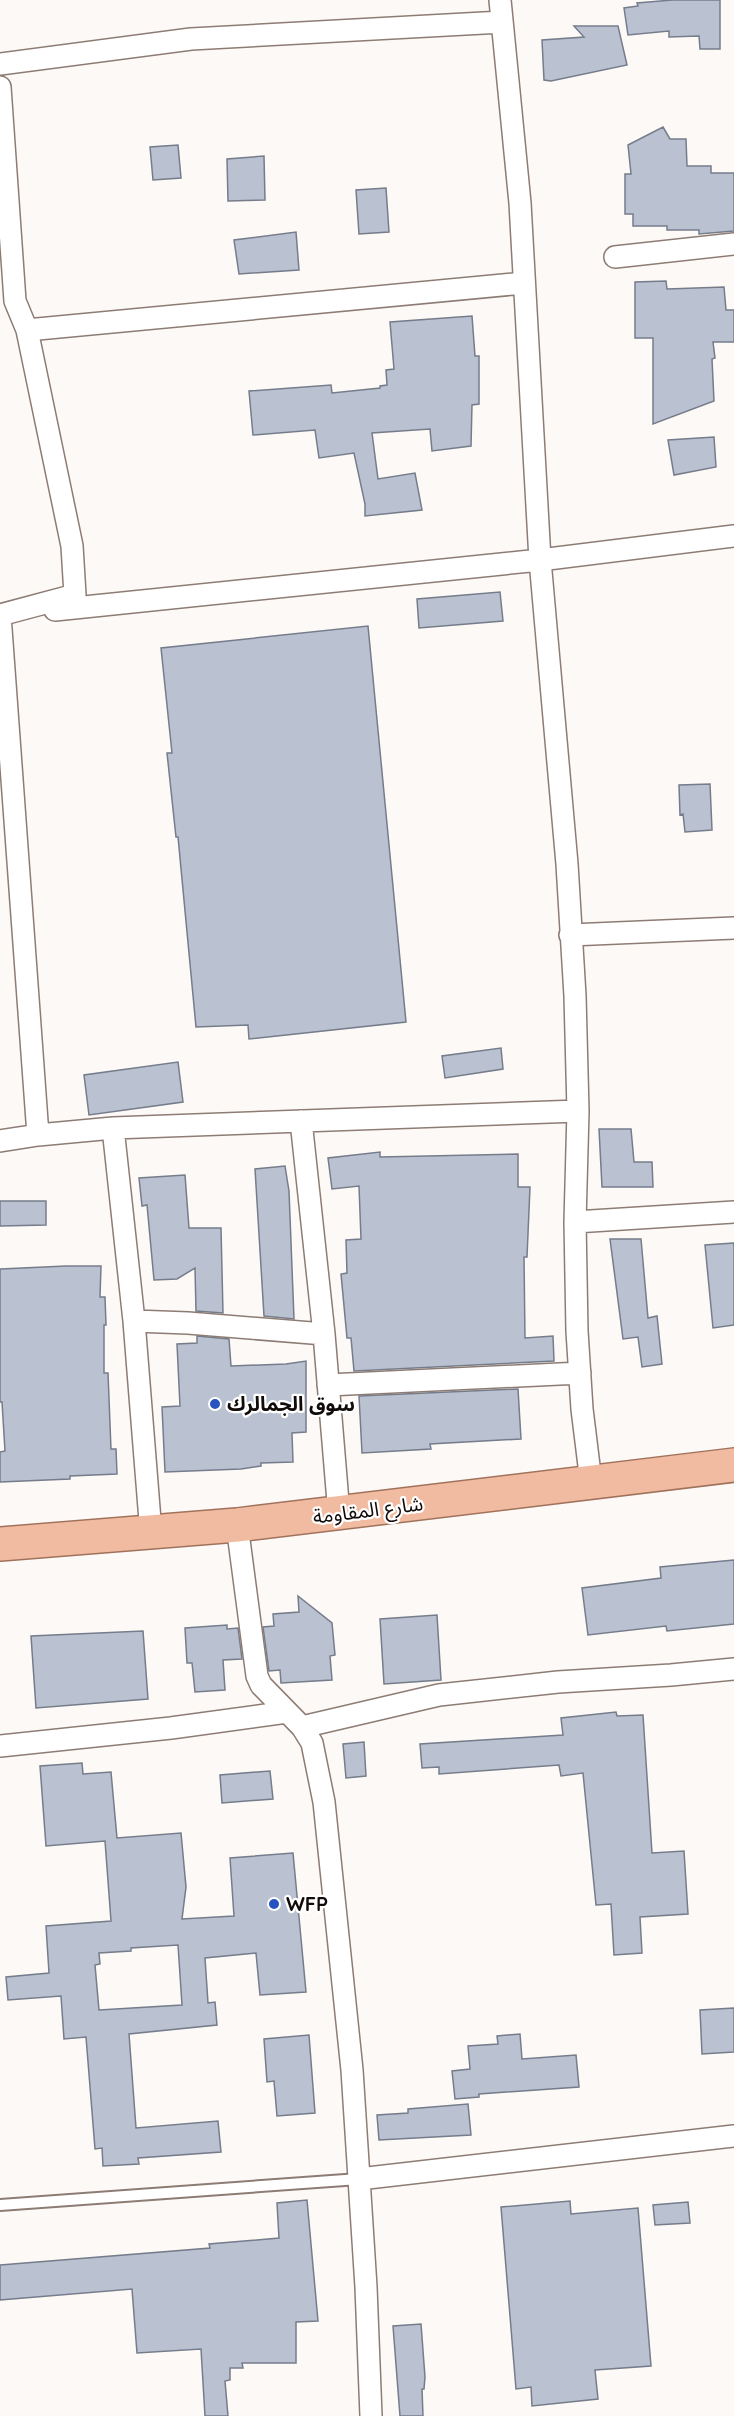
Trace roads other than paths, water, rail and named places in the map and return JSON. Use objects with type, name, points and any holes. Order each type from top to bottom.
[{"type":"highway","name":"شارع المقاومة","points":[[0,1544],[237,1525],[734,1466]]},
{"type":"street","points":[[500,0],[520,202],[540,560],[567,864],[575,996],[578,1111],[575,1222],[580,1373],[591,1482]]},
{"type":"street","points":[[0,64],[191,39],[502,22]]},
{"type":"street","points":[[0,87],[7,301],[27,330],[72,546],[75,595],[0,615]]},
{"type":"street","points":[[615,257],[734,244]]},
{"type":"street","points":[[27,330],[524,283]]},
{"type":"street","points":[[0,615],[540,560],[734,536]]},
{"type":"street","points":[[0,615],[38,1135]]},
{"type":"street","points":[[570,935],[734,928]]},
{"type":"street","points":[[0,1141],[113,1128],[578,1111]]},
{"type":"street","points":[[301,1121],[324,1334],[339,1514]]},
{"type":"street","points":[[113,1128],[134,1321],[151,1533]]},
{"type":"street","points":[[575,1222],[734,1212]]},
{"type":"street","points":[[134,1321],[324,1334]]},
{"type":"street","points":[[328,1386],[580,1373]]},
{"type":"street","points":[[237,1525],[254,1669],[261,1685],[294,1719],[314,1751],[324,1802],[352,2070],[371,2416]]},
{"type":"street","points":[[0,1746],[171,1728],[294,1719],[450,1694],[558,1682],[734,1669]]},
{"type":"street","points":[[359,2180],[734,2136]]},
{"type":"lane","points":[[0,2205],[359,2180]]},
{"type":"place","name":"سوق الجمالرك","points":[[215,1404]]},
{"type":"place","name":"WFP","points":[[274,1904]]}]
